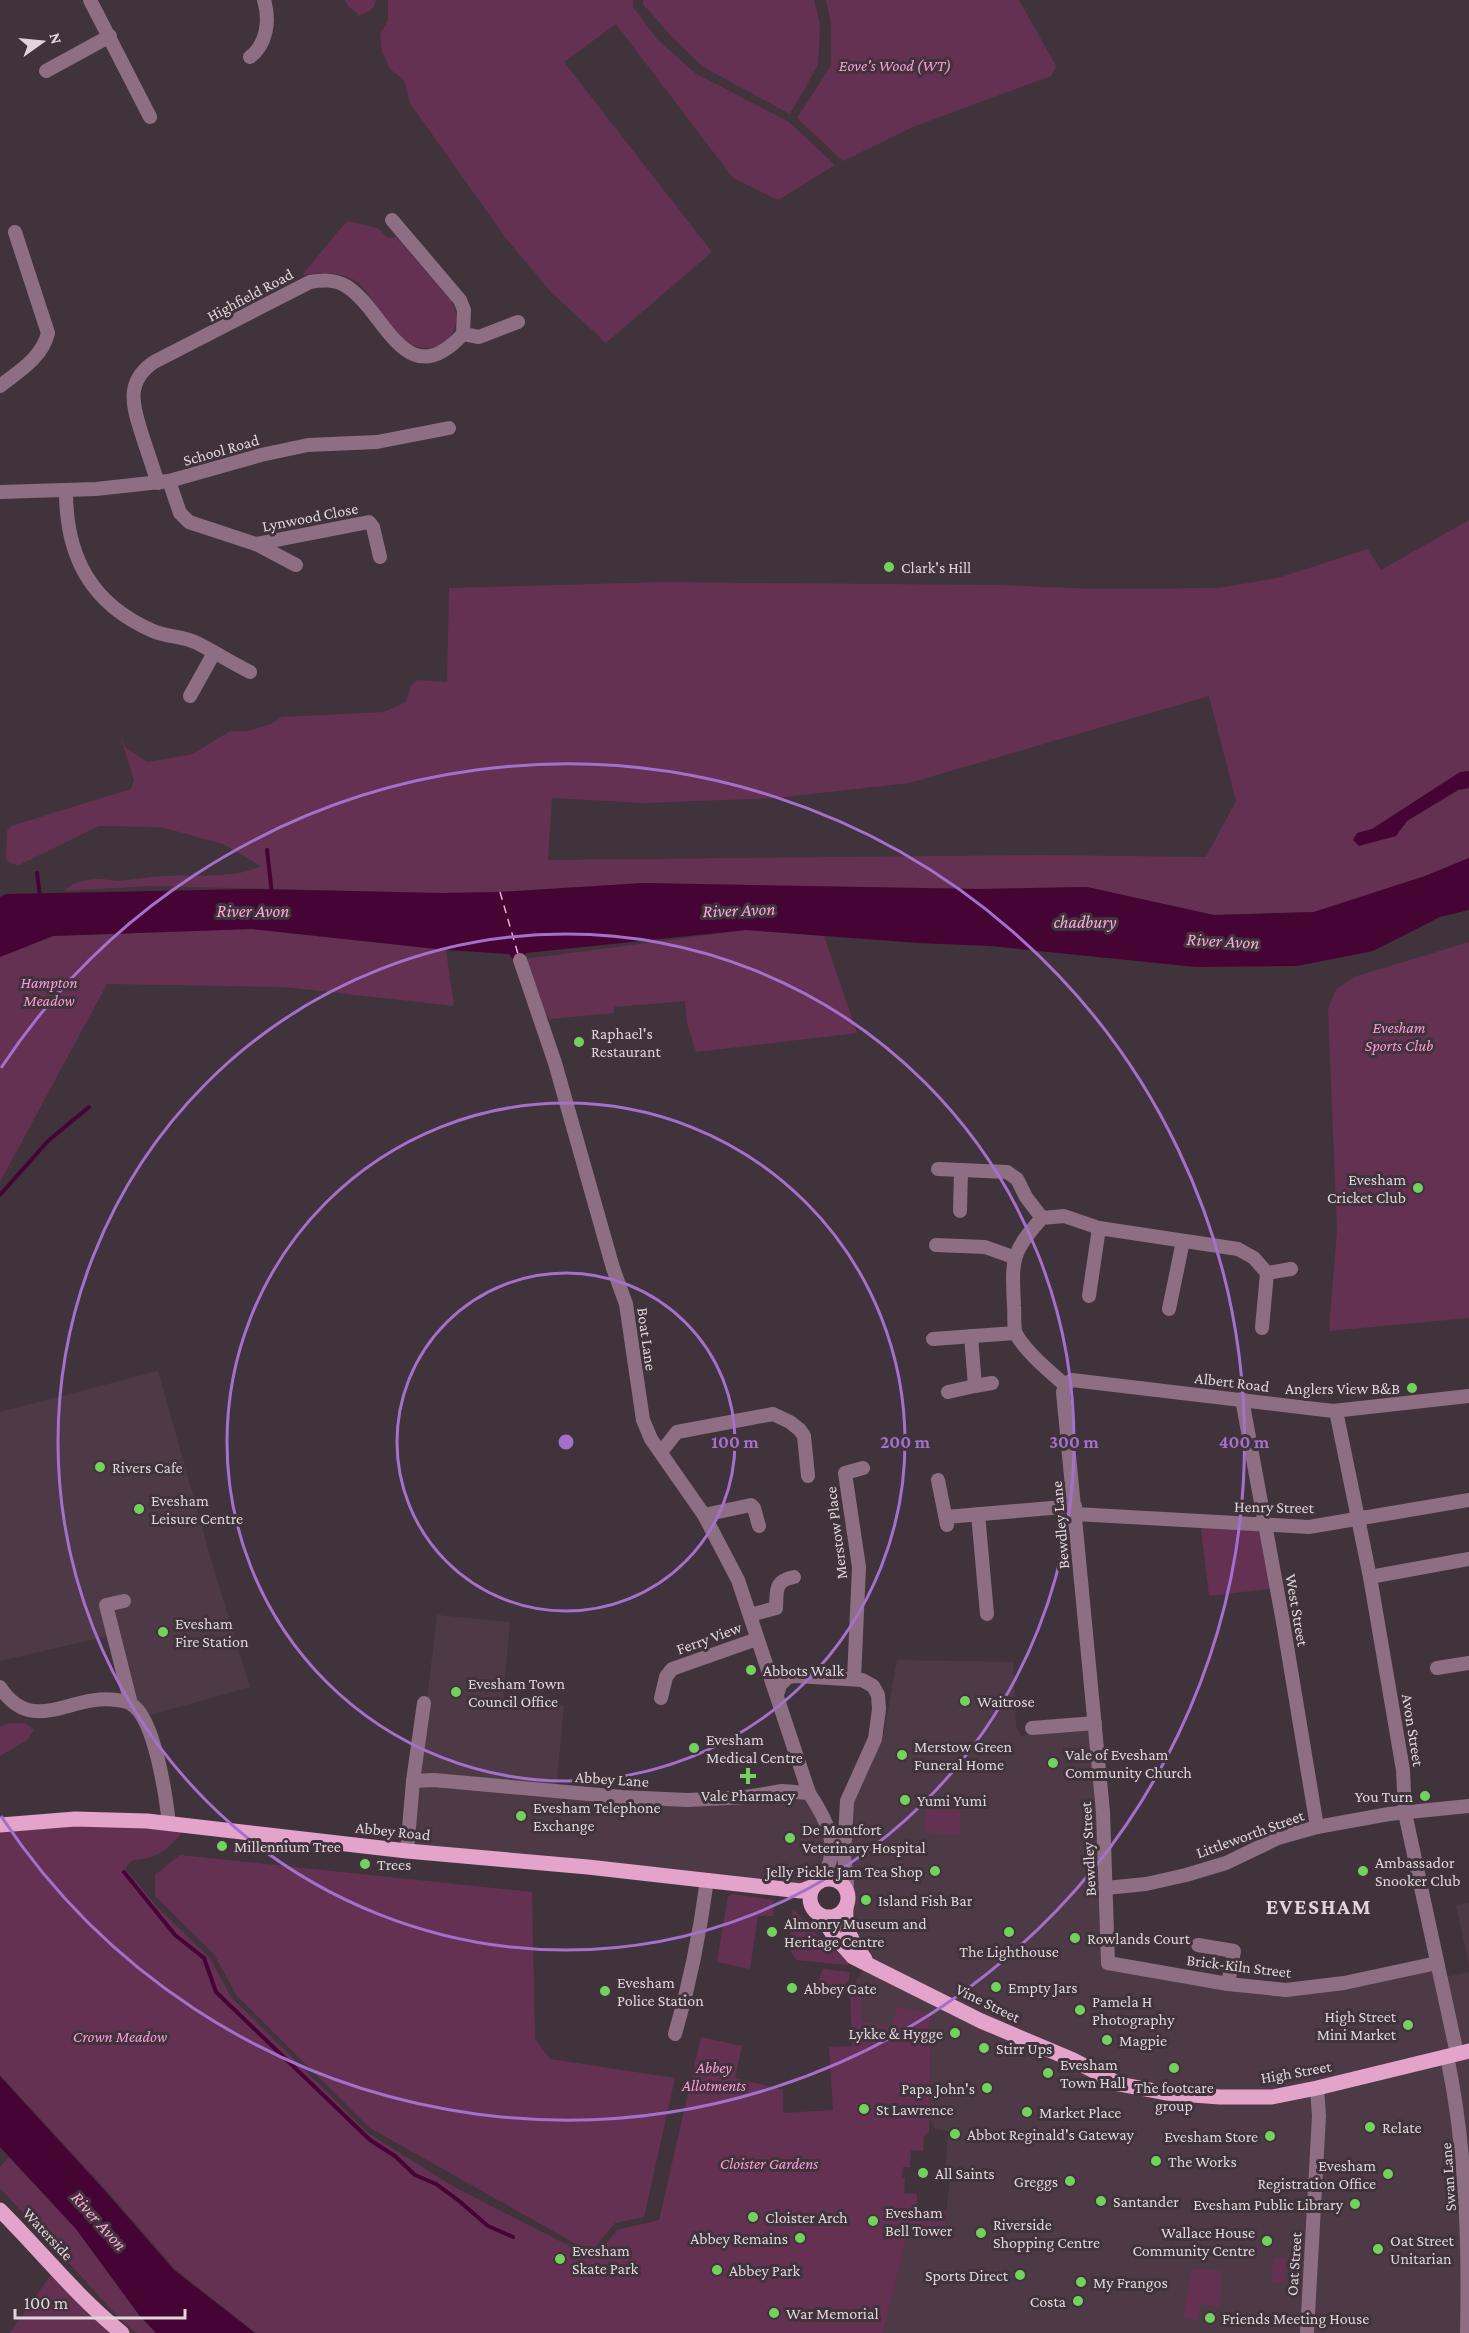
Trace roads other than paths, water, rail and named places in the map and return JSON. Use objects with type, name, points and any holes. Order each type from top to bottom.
[{"type":"main road","name":"Abbey Road","points":[[1,1825],[75,1819],[147,1821],[407,1851],[588,1867],[801,1891],[809,1890],[817,1884]]},
{"type":"main road","points":[[781,1888],[804,1906],[818,1913],[835,1917],[846,1907],[848,1899],[844,1886],[830,1879],[817,1884],[810,1901],[818,1913]]},
{"type":"main road","name":"Vine Street","points":[[846,1907],[845,1919],[850,1937],[868,1963]]},
{"type":"main road","name":"Vine Street","points":[[818,1913],[842,1947],[853,1957],[981,2021],[1073,2060],[1094,2072]]},
{"type":"main road","name":"High Street","points":[[1094,2072],[1119,2084],[1166,2093],[1220,2097],[1272,2097],[1458,2054]]},
{"type":"main road","name":"Waterside","points":[[0,2210],[105,2320],[122,2333]]},
{"type":"street","points":[[90,0],[150,117]]},
{"type":"street","points":[[250,57],[261,45],[267,27],[268,15],[264,0]]},
{"type":"street","points":[[46,71],[110,36]]},
{"type":"street","points":[[392,220],[460,300],[464,310],[462,334],[478,337],[518,322]]},
{"type":"street","points":[[0,387],[37,355],[45,345],[48,333],[15,232]]},
{"type":"street","name":"Highfield Road","points":[[164,482],[133,402],[136,381],[142,370],[153,362],[310,282],[327,280],[345,286],[364,302],[397,344],[407,353],[430,356],[449,347],[462,334]]},
{"type":"street","name":"School Road","points":[[0,492],[66,491],[164,482],[261,455],[308,445],[377,442],[449,428]]},
{"type":"street","name":"Lynwood Close","points":[[164,482],[180,513],[189,522],[256,544],[296,565]]},
{"type":"street","points":[[66,491],[68,520],[73,544],[89,582],[96,592],[114,608],[153,631],[185,638],[250,672]]},
{"type":"street","name":"Lynwood Close","points":[[256,544],[369,522],[373,527],[380,557]]},
{"type":"street","points":[[190,696],[214,653]]},
{"type":"street","name":"Boat Lane","points":[[520,960],[549,1045],[613,1268],[626,1304],[643,1420],[651,1439],[704,1515],[738,1580],[809,1794],[827,1820],[831,1842],[830,1868],[817,1884]]},
{"type":"street","points":[[938,1169],[1008,1172],[1017,1179],[1026,1197],[1042,1218]]},
{"type":"street","points":[[960,1211],[961,1170]]},
{"type":"street","points":[[1065,1385],[1047,1369],[1015,1333],[1013,1257],[1017,1248],[1042,1218],[1064,1215],[1099,1228],[1238,1249],[1254,1258],[1267,1273],[1262,1328]]},
{"type":"street","points":[[1089,1296],[1099,1228]]},
{"type":"street","points":[[1169,1309],[1183,1241]]},
{"type":"street","points":[[936,1245],[986,1247],[1013,1257]]},
{"type":"street","points":[[1267,1273],[1292,1269]]},
{"type":"street","points":[[933,1339],[1015,1333]]},
{"type":"street","points":[[971,1336],[975,1386]]},
{"type":"street","name":"Albert Road","points":[[1065,1385],[1072,1380],[1336,1411],[1469,1396]]},
{"type":"street","points":[[948,1392],[992,1383]]},
{"type":"street","name":"Bewdley Lane","points":[[1065,1385],[1063,1392],[1083,1590]]},
{"type":"street","name":"West Street","points":[[1242,1399],[1317,1827]]},
{"type":"street","name":"Avon Street","points":[[1336,1411],[1370,1577],[1403,1770],[1405,1813],[1458,2054]]},
{"type":"street","points":[[661,1452],[677,1432],[773,1414],[790,1422],[804,1436],[808,1476]]},
{"type":"street","name":"Merstow Place","points":[[854,1678],[860,1567],[845,1473],[863,1468]]},
{"type":"street","name":"Henry Street","points":[[938,1480],[946,1521],[978,1514],[1075,1510],[1309,1527],[1469,1500]]},
{"type":"street","points":[[704,1515],[751,1505],[759,1526]]},
{"type":"street","points":[[978,1514],[992,1608]]},
{"type":"street","points":[[1370,1577],[1469,1559]]},
{"type":"street","points":[[750,1615],[776,1608],[779,1584],[783,1579],[794,1577]]},
{"type":"street","name":"Bewdley Street","points":[[1083,1590],[1103,1812],[1108,1963]]},
{"type":"street","points":[[124,1601],[106,1605],[131,1704],[143,1717],[165,1786],[169,1824]]},
{"type":"street","name":"Ferry View","points":[[661,1698],[668,1666],[757,1639]]},
{"type":"street","points":[[1437,1668],[1469,1663]]},
{"type":"street","points":[[769,1671],[788,1677],[854,1678],[873,1686],[880,1700],[875,1739],[847,1801],[844,1856],[848,1884],[844,1886]]},
{"type":"street","points":[[777,1695],[780,1685],[788,1677]]},
{"type":"street","points":[[0,1688],[9,1700],[21,1709],[35,1712],[102,1698],[131,1704]]},
{"type":"street","points":[[407,1851],[413,1781],[424,1703]]},
{"type":"street","points":[[1032,1728],[1095,1723]]},
{"type":"street","name":"Abbey Lane","points":[[413,1781],[434,1780],[622,1797],[688,1800],[746,1797],[782,1791],[809,1794]]},
{"type":"street","name":"Littleworth Street","points":[[1106,1888],[1146,1884],[1186,1875],[1226,1863],[1278,1838],[1317,1827],[1389,1814],[1469,1806]]},
{"type":"street","points":[[675,2034],[688,1991],[699,1941],[706,1880]]},
{"type":"street","points":[[1198,1945],[1234,1951],[1228,1984]]},
{"type":"street","name":"Brick-Kiln Street","points":[[1108,1963],[1228,1984],[1286,1990],[1344,1983],[1437,1963]]},
{"type":"street","name":"Swan Lane","points":[[1458,2054],[1467,2179],[1469,2306],[1467,2333]]},
{"type":"street","name":"Oat Street","points":[[1306,2333],[1318,2127],[1317,2088]]},
{"type":"water","points":[[1469,771],[1469,788],[1458,790],[1407,821],[1396,836],[1359,846],[1353,840],[1357,833],[1372,829],[1460,772]]},
{"type":"water","name":"chadbury","points":[[1469,858],[1469,910],[1440,917],[1373,951],[1297,966],[1196,967],[990,946],[746,930],[526,953],[525,959],[513,960],[509,954],[446,950],[252,929],[53,936],[0,957],[0,897],[6,894],[250,889],[500,892],[643,883],[979,889],[1087,887],[1214,915],[1314,912],[1425,876]]},
{"type":"water","name":"River Avon","points":[[0,2076],[174,2270],[255,2333],[156,2333],[139,2315],[76,2229],[0,2147]]},
{"type":"waterway","name":"River Avon","points":[[267,850],[272,894]]},
{"type":"waterway","points":[[37,873],[40,896]]},
{"type":"waterway","points":[[0,1195],[48,1141],[89,1107]]},
{"type":"waterway","points":[[124,1872],[175,1935],[204,1958],[216,1992],[370,2140],[395,2156],[415,2175],[436,2184],[458,2200],[488,2226],[513,2237]]},
{"type":"place","name":"Clark's Hill","points":[[889,567]]},
{"type":"place","name":"Raphael's Restaurant","points":[[579,1042]]},
{"type":"place","name":"Evesham Cricket Club","points":[[1418,1188]]},
{"type":"place","name":"Anglers View B&B","points":[[1412,1388]]},
{"type":"place","name":"Rivers Cafe","points":[[100,1467]]},
{"type":"place","name":"Evesham Leisure Centre","points":[[139,1509]]},
{"type":"place","name":"Evesham Fire Station","points":[[163,1632]]},
{"type":"place","name":"Abbots Walk","points":[[751,1670]]},
{"type":"place","name":"Evesham Town Council Office","points":[[456,1692]]},
{"type":"place","name":"Waitrose","points":[[965,1701]]},
{"type":"place","name":"Evesham Medical Centre","points":[[694,1748]]},
{"type":"place","name":"Merstow Green Funeral Home","points":[[902,1755]]},
{"type":"place","name":"Vale of Evesham Community Church","points":[[1053,1763]]},
{"type":"place","name":"Vale Pharmacy","points":[[748,1776]]},
{"type":"place","name":"You Turn","points":[[1425,1796]]},
{"type":"place","name":"Yumi Yumi","points":[[905,1800]]},
{"type":"place","name":"Evesham Telephone Exchange","points":[[521,1816]]},
{"type":"place","name":"De Montfort Veterinary Hospital","points":[[790,1838]]},
{"type":"place","name":"Millennium Tree","points":[[222,1846]]},
{"type":"place","name":"Trees","points":[[365,1864]]},
{"type":"place","name":"Jelly Pickle Jam Tea Shop","points":[[935,1871]]},
{"type":"place","name":"Ambassador Snooker Club","points":[[1363,1871]]},
{"type":"place","name":"Island Fish Bar","points":[[866,1900]]},
{"type":"place","name":"Almonry Museum and Heritage Centre","points":[[772,1932]]},
{"type":"place","name":"The Lighthouse","points":[[1009,1932]]},
{"type":"place","name":"Rowlands Court","points":[[1075,1938]]},
{"type":"place","name":"Empty Jars","points":[[996,1987]]},
{"type":"place","name":"Abbey Gate","points":[[792,1988]]},
{"type":"place","name":"Evesham Police Station","points":[[605,1991]]},
{"type":"place","name":"Pamela H Photography","points":[[1080,2010]]},
{"type":"place","name":"High Street Mini Market","points":[[1408,2025]]},
{"type":"place","name":"Lykke & Hygge","points":[[955,2033]]},
{"type":"place","name":"Magpie","points":[[1107,2040]]},
{"type":"place","name":"Stirr Ups","points":[[984,2048]]},
{"type":"place","name":"The footcare group","points":[[1174,2068]]},
{"type":"place","name":"Evesham Town Hall","points":[[1048,2073]]},
{"type":"place","name":"Papa John's","points":[[987,2088]]},
{"type":"place","name":"St Lawrence","points":[[864,2109]]},
{"type":"place","name":"Market Place","points":[[1027,2112]]},
{"type":"place","name":"Relate","points":[[1370,2127]]},
{"type":"place","name":"Abbot Reginald's Gateway","points":[[955,2134]]},
{"type":"place","name":"Evesham Store","points":[[1270,2136]]},
{"type":"place","name":"The Works","points":[[1156,2161]]},
{"type":"place","name":"All Saints","points":[[923,2173]]},
{"type":"place","name":"Evesham Registration Office","points":[[1388,2174]]},
{"type":"place","name":"Greggs","points":[[1070,2181]]},
{"type":"place","name":"Santander","points":[[1101,2201]]},
{"type":"place","name":"Evesham Public Library","points":[[1355,2204]]},
{"type":"place","name":"Cloister Arch","points":[[753,2217]]},
{"type":"place","name":"Evesham Bell Tower","points":[[873,2221]]},
{"type":"place","name":"Riverside Shopping Centre","points":[[981,2233]]},
{"type":"place","name":"Abbey Remains","points":[[800,2238]]},
{"type":"place","name":"Wallace House Community Centre","points":[[1267,2241]]},
{"type":"place","name":"Oat Street Unitarian","points":[[1378,2249]]},
{"type":"place","name":"Evesham Skate Park","points":[[560,2259]]},
{"type":"place","name":"Abbey Park","points":[[717,2270]]},
{"type":"place","name":"Sports Direct","points":[[1020,2275]]},
{"type":"place","name":"My Frangos","points":[[1081,2282]]},
{"type":"place","name":"Costa","points":[[1078,2301]]},
{"type":"place","name":"War Memorial","points":[[774,2313]]},
{"type":"place","name":"Friends Meeting House","points":[[1210,2318]]},
{"type":"district","name":"EVESHAM","points":[[1319,1906]]},
{"type":"park label","name":"Eove's Wood (WT)","points":[[895,65]]},
{"type":"park label","name":"Hampton Meadow","points":[[49,991]]},
{"type":"park label","name":"Evesham Sports Club","points":[[1399,1036]]},
{"type":"park label","name":"Crown Meadow","points":[[120,2036]]},
{"type":"park label","name":"Abbey Allotments","points":[[714,2076]]},
{"type":"park label","name":"Cloister Gardens","points":[[769,2163]]}]
